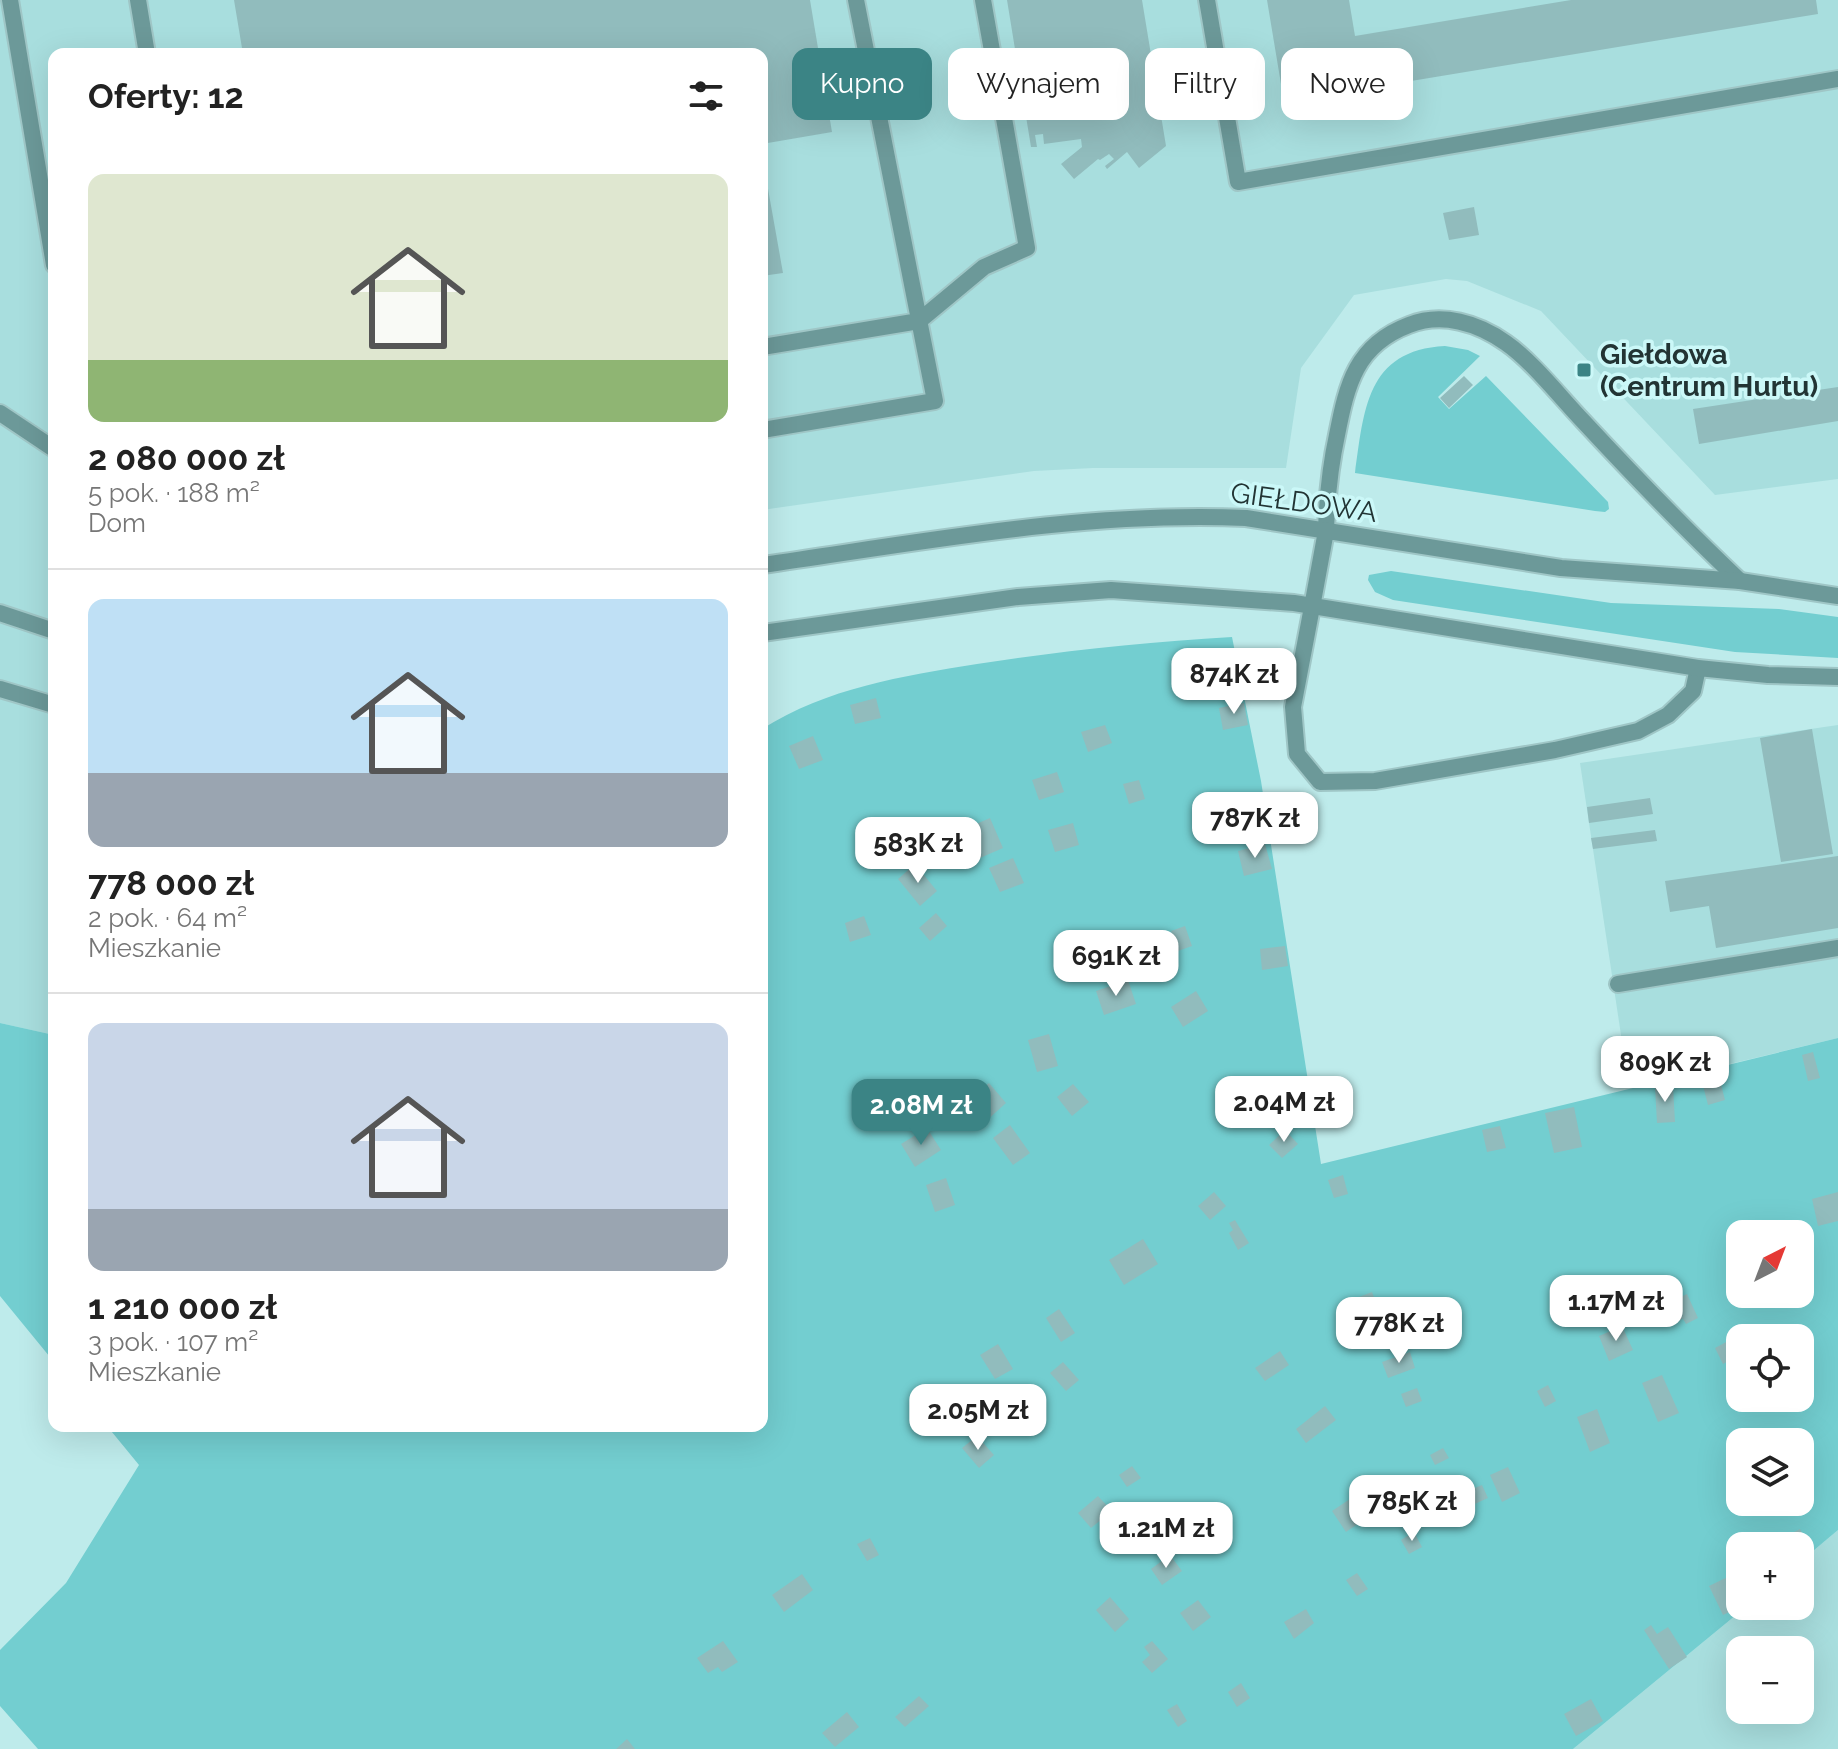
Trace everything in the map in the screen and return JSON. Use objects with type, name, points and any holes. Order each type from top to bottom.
[{"type":"street","points":[[10,0],[48,229]]},
{"type":"street","points":[[138,0],[146,48]]},
{"type":"street","points":[[768,429],[935,401],[856,0]]},
{"type":"street","points":[[768,346],[919,321],[984,267],[1027,248],[983,0]]},
{"type":"street","points":[[1207,0],[1238,182],[1838,79]]},
{"type":"street","points":[[1698,668],[1693,691],[1668,715],[1638,731],[1555,750],[1375,781],[1320,782],[1297,754],[1293,707],[1326,531],[1327,481],[1344,395],[1355,369],[1373,347],[1403,327],[1429,319],[1449,319],[1470,324],[1510,345],[1673,517],[1740,581]]},
{"type":"street","points":[[0,413],[48,445]]},
{"type":"street","name":"GIEŁDOWA","points":[[768,564],[1071,521],[1210,516],[1246,518],[1561,568],[1740,581],[1838,596]]},
{"type":"street","points":[[768,632],[958,605],[1111,590],[1247,598],[1698,668],[1768,675],[1838,677]]},
{"type":"street","points":[[0,613],[48,629]]},
{"type":"street","points":[[0,689],[48,703]]},
{"type":"street","points":[[1618,984],[1838,948]]},
{"type":"shaded area","points":[[0,0],[1838,0],[1838,479],[1715,495],[1541,311],[1467,281],[1446,279],[1354,295],[1301,368],[1286,468],[1034,471],[768,509],[768,48],[48,48],[48,1034],[0,1023]]},
{"type":"shaded area","points":[[1445,346],[1468,350],[1480,356],[1438,397],[1449,409],[1486,376],[1608,502],[1609,509],[1605,512],[1595,511],[1355,473],[1367,407],[1384,372],[1399,359],[1419,350]]},
{"type":"shaded area","points":[[1391,571],[1611,603],[1779,609],[1838,617],[1838,658],[1735,652],[1393,600],[1375,592],[1368,580],[1369,575]]},
{"type":"shaded area","points":[[1232,637],[1261,781],[1321,1164],[1838,1038],[1838,1530],[1814,1550],[1814,1532],[1726,1532],[1726,1620],[1730,1620],[1573,1749],[38,1749],[0,1706],[0,1650],[66,1583],[139,1465],[112,1432],[768,1432],[768,726],[812,703],[893,679],[1041,655]]},
{"type":"shaded area","points":[[1838,725],[1838,1038],[1629,1088],[1580,763]]},
{"type":"shaded area","points":[[0,1023],[48,1034],[48,1355],[0,1296]]},
{"type":"shaded area","points":[[1838,1530],[1838,1749],[1573,1749],[1730,1620],[1814,1620],[1814,1550]]},
{"type":"building","points":[[234,0],[810,0],[818,48],[792,48],[792,120],[830,120],[832,132],[768,143],[768,48],[242,48]]},
{"type":"building","points":[[1007,0],[1142,0],[1150,48],[1145,48],[1145,120],[1162,120],[1166,146],[1139,168],[1127,152],[1107,169],[1105,166],[1114,159],[1109,154],[1074,179],[1061,164],[1082,147],[1081,139],[1044,144],[1043,134],[1035,135],[1037,147],[1031,147],[1027,120],[1129,120],[1129,48],[1015,48]]},
{"type":"building","points":[[1267,0],[1349,0],[1355,36],[1571,0],[1816,0],[1818,14],[1413,81],[1413,48],[1281,48],[1281,84]]},
{"type":"building","points":[[768,189],[783,273],[768,275]]},
{"type":"building","points":[[1474,207],[1479,235],[1449,240],[1443,213]]},
{"type":"building","points":[[1464,376],[1473,385],[1449,408],[1440,398]]},
{"type":"building","points":[[1838,387],[1838,421],[1699,444],[1693,409]]},
{"type":"building","points":[[876,698],[881,718],[855,724],[850,705]]},
{"type":"building","points":[[1244,703],[1248,725],[1223,730],[1219,708]]},
{"type":"building","points":[[1105,725],[1112,743],[1088,752],[1081,732]]},
{"type":"building","points":[[1812,729],[1833,854],[1781,862],[1760,738]]},
{"type":"building","points":[[813,736],[823,760],[799,769],[789,746]]},
{"type":"building","points":[[1057,772],[1064,792],[1039,800],[1032,780]]},
{"type":"building","points":[[1139,780],[1145,799],[1129,804],[1123,784]]},
{"type":"building","points":[[1650,798],[1653,814],[1589,823],[1587,807]]},
{"type":"building","points":[[990,818],[1003,848],[980,858],[967,828]]},
{"type":"building","points":[[1073,823],[1079,845],[1055,852],[1048,830]]},
{"type":"building","points":[[1655,830],[1657,841],[1593,849],[1591,838]]},
{"type":"building","points":[[1265,844],[1272,869],[1244,876],[1238,851]]},
{"type":"building","points":[[1838,856],[1838,928],[1716,948],[1709,906],[1670,912],[1665,881]]},
{"type":"building","points":[[1013,858],[1024,883],[1000,892],[989,868]]},
{"type":"building","points":[[915,864],[937,891],[920,906],[898,879]]},
{"type":"building","points":[[936,913],[947,926],[930,941],[919,928]]},
{"type":"building","points":[[864,916],[871,935],[850,942],[845,923]]},
{"type":"building","points":[[1185,926],[1192,946],[1178,951],[1171,931]]},
{"type":"building","points":[[1285,946],[1288,966],[1262,970],[1260,949]]},
{"type":"building","points":[[1128,980],[1136,1004],[1104,1015],[1096,991]]},
{"type":"building","points":[[1196,991],[1208,1011],[1183,1027],[1171,1007]]},
{"type":"building","points":[[1049,1034],[1058,1066],[1037,1072],[1028,1040]]},
{"type":"building","points":[[1813,1052],[1820,1078],[1808,1081],[1802,1055]]},
{"type":"building","points":[[1717,1069],[1725,1100],[1708,1105],[1700,1074]]},
{"type":"building","points":[[989,1083],[1006,1103],[985,1122],[967,1101]]},
{"type":"building","points":[[1073,1084],[1089,1102],[1072,1116],[1057,1097]]},
{"type":"building","points":[[1673,1086],[1675,1122],[1657,1123],[1655,1087]]},
{"type":"building","points":[[1574,1107],[1582,1147],[1554,1153],[1545,1113]]},
{"type":"building","points":[[1010,1125],[1030,1153],[1013,1165],[993,1138]]},
{"type":"building","points":[[1500,1126],[1506,1148],[1487,1152],[1482,1130]]},
{"type":"building","points":[[927,1128],[941,1150],[915,1167],[901,1144]]},
{"type":"building","points":[[1285,1130],[1298,1144],[1282,1158],[1269,1145]]},
{"type":"building","points":[[1343,1175],[1348,1194],[1334,1198],[1328,1180]]},
{"type":"building","points":[[946,1178],[955,1205],[935,1212],[926,1185]]},
{"type":"building","points":[[1214,1192],[1226,1206],[1210,1220],[1198,1206]]},
{"type":"building","points":[[1838,1192],[1838,1221],[1818,1226],[1812,1199]]},
{"type":"building","points":[[1235,1220],[1249,1243],[1238,1250],[1229,1233],[1233,1230],[1229,1223]]},
{"type":"building","points":[[1143,1239],[1158,1264],[1124,1285],[1109,1260]]},
{"type":"building","points":[[1372,1292],[1379,1310],[1353,1320],[1346,1302]]},
{"type":"building","points":[[1687,1294],[1698,1318],[1686,1324],[1683,1319],[1676,1322],[1668,1303]]},
{"type":"building","points":[[1059,1309],[1075,1333],[1061,1342],[1046,1318]]},
{"type":"building","points":[[1622,1326],[1633,1350],[1609,1361],[1599,1336]]},
{"type":"building","points":[[1726,1342],[1726,1362],[1723,1364],[1715,1348]]},
{"type":"building","points":[[998,1344],[1013,1369],[995,1379],[980,1355]]},
{"type":"building","points":[[1280,1351],[1289,1365],[1265,1381],[1255,1368]]},
{"type":"building","points":[[1410,1352],[1415,1368],[1388,1378],[1382,1362]]},
{"type":"building","points":[[1063,1362],[1079,1380],[1066,1391],[1050,1373]]},
{"type":"building","points":[[1662,1375],[1679,1413],[1658,1422],[1642,1383]]},
{"type":"building","points":[[1548,1385],[1556,1401],[1545,1407],[1537,1391]]},
{"type":"building","points":[[1417,1388],[1422,1401],[1406,1407],[1401,1394]]},
{"type":"building","points":[[1325,1406],[1336,1420],[1306,1443],[1296,1429]]},
{"type":"building","points":[[1597,1409],[1610,1443],[1590,1452],[1577,1417]]},
{"type":"building","points":[[977,1436],[994,1455],[979,1468],[962,1448]]},
{"type":"building","points":[[1443,1448],[1449,1458],[1435,1465],[1430,1455]]},
{"type":"building","points":[[1132,1466],[1141,1478],[1127,1487],[1119,1475]]},
{"type":"building","points":[[1508,1467],[1520,1493],[1502,1502],[1490,1475]]},
{"type":"building","points":[[1482,1485],[1488,1498],[1457,1512],[1451,1498]]},
{"type":"building","points":[[1359,1493],[1374,1513],[1346,1532],[1332,1511]]},
{"type":"building","points":[[1098,1496],[1112,1511],[1091,1528],[1078,1513]]},
{"type":"building","points":[[1414,1532],[1422,1547],[1409,1554],[1401,1540]]},
{"type":"building","points":[[870,1538],[879,1555],[867,1561],[857,1544]]},
{"type":"building","points":[[1170,1555],[1182,1571],[1162,1585],[1151,1569]]},
{"type":"building","points":[[1357,1573],[1368,1589],[1357,1596],[1346,1580]]},
{"type":"building","points":[[802,1574],[813,1590],[784,1612],[772,1595]]},
{"type":"building","points":[[1726,1578],[1726,1614],[1723,1615],[1709,1586]]},
{"type":"building","points":[[1110,1597],[1129,1619],[1115,1632],[1096,1610]]},
{"type":"building","points":[[1198,1600],[1211,1617],[1193,1631],[1180,1613]]},
{"type":"building","points":[[1306,1609],[1314,1623],[1294,1639],[1284,1622]]},
{"type":"building","points":[[1651,1625],[1657,1634],[1668,1627],[1687,1657],[1669,1669],[1644,1630]]},
{"type":"building","points":[[723,1641],[738,1662],[722,1672],[718,1667],[708,1673],[697,1658]]},
{"type":"building","points":[[1152,1641],[1168,1659],[1152,1673],[1142,1662],[1150,1655],[1144,1647]]},
{"type":"building","points":[[1241,1683],[1250,1698],[1237,1707],[1228,1692]]},
{"type":"building","points":[[919,1696],[929,1706],[905,1727],[895,1717]]},
{"type":"building","points":[[1591,1699],[1603,1721],[1576,1736],[1564,1714]]},
{"type":"building","points":[[1177,1704],[1187,1721],[1178,1727],[1167,1710]]},
{"type":"building","points":[[847,1712],[859,1727],[835,1747],[822,1733]]},
{"type":"building","points":[[627,1739],[635,1749],[616,1749]]},
{"type":"place","name":"Giełdowa (Centrum Hurtu)","points":[[1584,370]]}]
